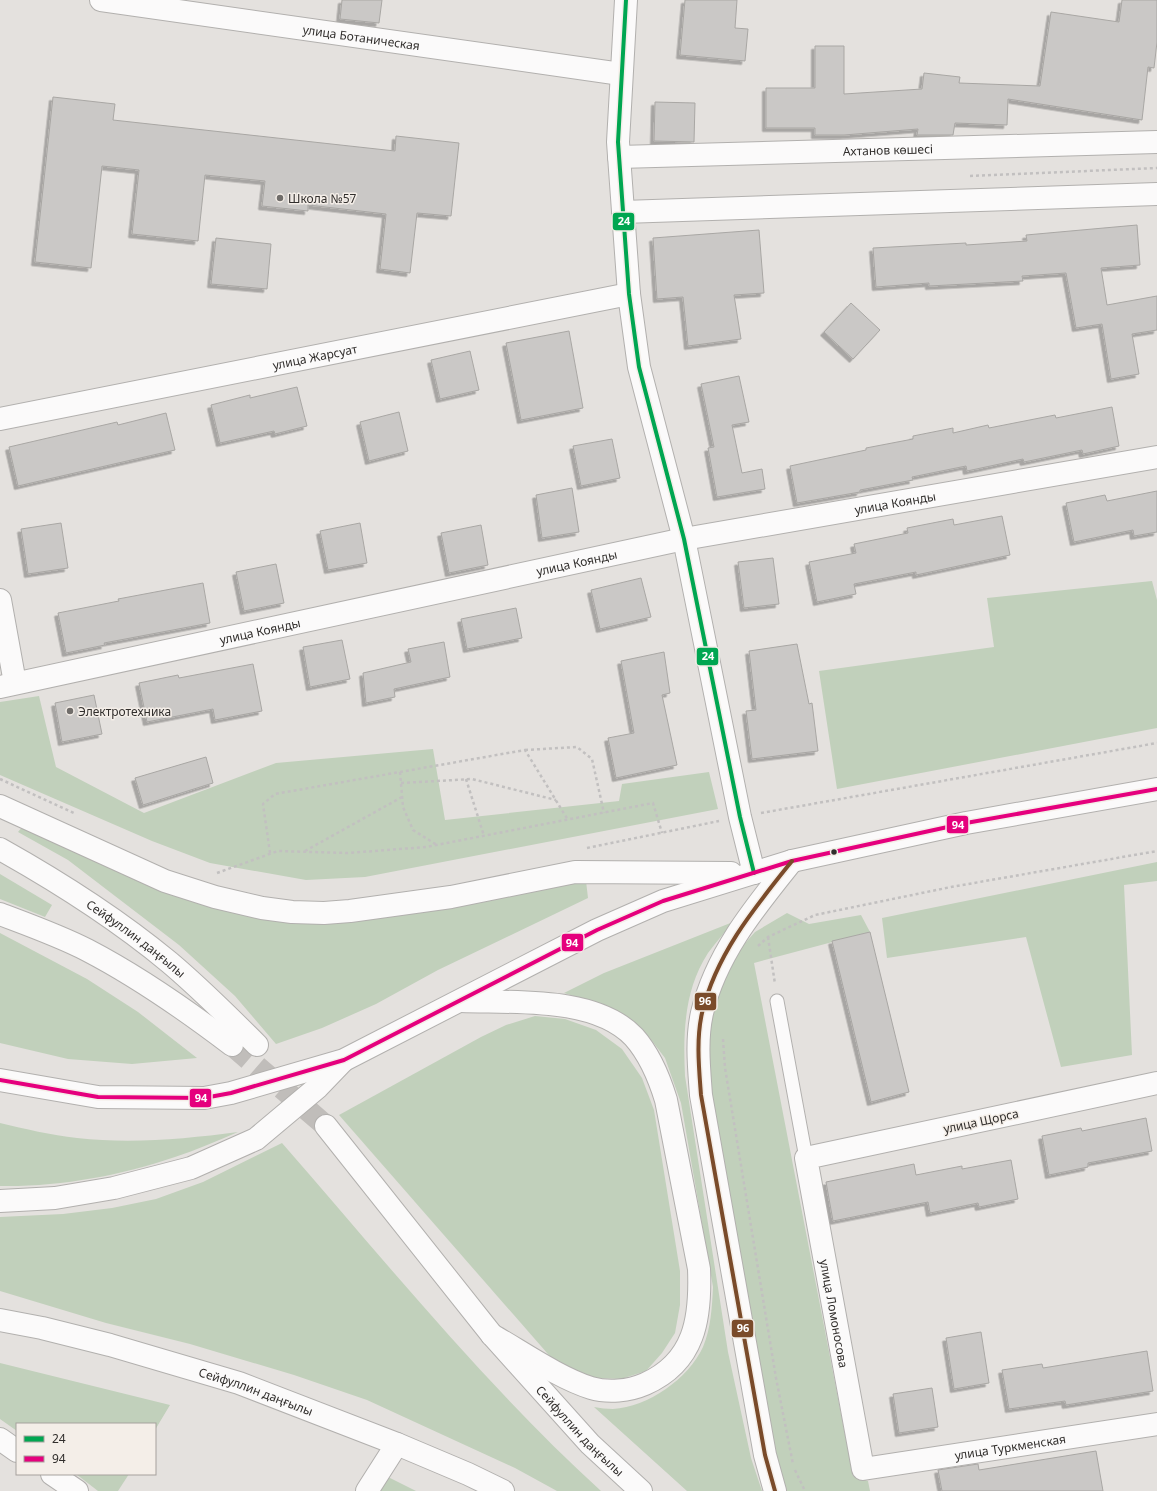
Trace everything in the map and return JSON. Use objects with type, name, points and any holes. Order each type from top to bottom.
[{"type":"street","name":"улица Ботаническая","points":[[101,0],[621,74]]},
{"type":"street","points":[[626,0],[621,74],[619,157],[629,294],[640,366],[684,539],[740,817],[754,873]]},
{"type":"street","name":"Ахтанов көшесі","points":[[619,157],[1157,142]]},
{"type":"street","points":[[623,212],[1157,194]]},
{"type":"street","name":"улица Жарсуат","points":[[0,419],[629,294]]},
{"type":"street","name":"улица Коянды","points":[[8,685],[684,539],[1157,457]]},
{"type":"street","points":[[0,600],[8,685]]},
{"type":"street","points":[[0,1080],[98,1097],[204,1098],[255,1086],[344,1060],[596,930],[663,901],[792,861],[966,823],[1157,789]]},
{"type":"street","points":[[0,806],[165,881],[215,898],[262,908],[292,912],[324,913],[350,911],[452,897],[575,872],[754,873]]},
{"type":"street","name":"Сейфуллин даңғылы","points":[[0,849],[77,896],[120,925],[169,962],[217,1005],[257,1045]]},
{"type":"street","points":[[775,1491],[765,1455],[702,1103],[698,1053],[702,1014],[712,979],[727,950],[758,903],[792,861]]},
{"type":"street","points":[[0,914],[87,950],[186,1009],[232,1046]]},
{"type":"street","points":[[460,1001],[557,1005],[576,1008],[597,1014],[616,1023],[634,1037],[648,1056],[658,1077],[666,1100],[699,1269],[700,1293],[697,1317],[692,1336],[686,1348],[671,1368],[656,1379],[638,1387],[617,1390],[593,1388],[574,1381],[492,1335]]},
{"type":"street","points":[[0,1201],[54,1198],[114,1188],[191,1168],[256,1139],[318,1087],[344,1060]]},
{"type":"street","name":"улица Щорса","points":[[806,1158],[1157,1083]]},
{"type":"street","name":"Сейфуллин даңғылы","points":[[326,1126],[492,1335],[590,1444],[641,1491]]},
{"type":"street","name":"улица Ломоносова","points":[[806,1158],[863,1470]]},
{"type":"street","name":"Сейфуллин даңғылы","points":[[0,1320],[42,1328],[110,1345],[238,1383],[397,1444],[468,1474],[502,1491]]},
{"type":"street","name":"улица Туркменская","points":[[863,1470],[1157,1424]]},
{"type":"street","points":[[0,1439],[16,1450]]},
{"type":"street","points":[[367,1491],[397,1444]]},
{"type":"street","points":[[53,1475],[77,1491]]},
{"type":"lane","points":[[777,1001],[806,1158]]},
{"type":"path","points":[[584,848],[740,817],[1157,743]]},
{"type":"path","points":[[270,853],[263,804],[275,794],[525,750],[577,747],[592,759],[604,813]]},
{"type":"path","points":[[525,750],[568,820]]},
{"type":"path","points":[[400,772],[403,806],[413,830],[437,845]]},
{"type":"path","points":[[0,779],[79,815]]},
{"type":"path","points":[[466,779],[484,836]]},
{"type":"path","points":[[401,782],[472,779],[556,800]]},
{"type":"path","points":[[304,852],[402,796]]},
{"type":"path","points":[[216,873],[278,851],[348,853],[437,845],[653,803],[662,833]]},
{"type":"path","points":[[757,947],[768,936],[815,915],[951,887],[1157,851]]},
{"type":"path","points":[[210,871],[224,875]]},
{"type":"path","points":[[768,936],[777,1001]]},
{"type":"path","points":[[723,1037],[724,1068],[776,1378],[794,1469],[805,1491]]},
{"type":"green space","points":[[1152,581],[1157,600],[1157,728],[837,789],[819,671],[994,647],[987,598]]},
{"type":"green space","points":[[39,696],[56,767],[144,813],[276,763],[433,749],[445,820],[619,801],[622,784],[709,772],[718,809],[365,877],[306,880],[210,863],[152,841],[0,775],[0,702]]},
{"type":"green space","points":[[24,825],[163,887],[354,921],[405,915],[586,881],[588,898],[438,970],[376,1004],[322,1028],[276,1044],[235,996],[179,945],[68,860],[18,832]]},
{"type":"green space","points":[[1157,862],[1157,881],[1124,885],[1132,1055],[1061,1067],[1026,937],[887,958],[882,918]]},
{"type":"green space","points":[[0,874],[52,905],[45,917],[0,899]]},
{"type":"green space","points":[[787,913],[809,924],[861,915],[870,932],[754,963],[853,1476],[868,1481],[870,1491],[785,1491],[778,1469],[711,1111],[707,1025],[731,959],[755,932]]},
{"type":"green space","points":[[733,922],[708,953],[694,982],[685,1028],[685,1076],[728,1352],[751,1458],[762,1491],[687,1491],[594,1407],[613,1409],[626,1407],[640,1403],[666,1389],[688,1370],[703,1347],[708,1332],[712,1310],[713,1287],[681,1103],[665,1058],[649,1037],[629,1019],[606,1006],[564,993],[604,973]]},
{"type":"green space","points":[[0,933],[87,979],[138,1012],[197,1058],[132,1064],[68,1059],[0,1043]]},
{"type":"green space","points":[[535,1016],[565,1019],[596,1030],[622,1049],[642,1078],[654,1110],[680,1271],[680,1305],[675,1333],[662,1353],[646,1371],[621,1379],[594,1378],[554,1361],[339,1115],[481,1037],[506,1025]]},
{"type":"green space","points":[[0,1123],[67,1137],[117,1141],[178,1139],[238,1132],[175,1157],[111,1175],[44,1185],[0,1186]]},
{"type":"green space","points":[[282,1143],[476,1365],[558,1450],[601,1491],[557,1491],[515,1468],[367,1400],[294,1375],[190,1344],[106,1323],[0,1291],[0,1217],[63,1214],[112,1208],[156,1199],[203,1182]]},
{"type":"green space","points":[[0,1363],[170,1405],[156,1428],[156,1423],[16,1423],[16,1430],[0,1419]]},
{"type":"green space","points":[[77,1475],[128,1475],[118,1491],[98,1491]]},
{"type":"green space","points":[[386,1476],[416,1491],[378,1491]]},
{"type":"building","points":[[342,0],[382,0],[379,23],[340,19]]},
{"type":"building","points":[[685,0],[737,0],[735,28],[748,29],[745,61],[680,55]]},
{"type":"building","points":[[1122,0],[1157,0],[1157,42],[1154,68],[1148,67],[1142,120],[1008,99],[1007,125],[955,123],[953,135],[917,135],[918,129],[844,135],[815,135],[815,128],[766,128],[766,88],[815,88],[815,46],[844,46],[844,94],[922,89],[924,73],[960,77],[959,83],[1040,86],[1051,12],[1119,22]]},
{"type":"building","name":"Школа №57","points":[[53,97],[115,104],[113,120],[395,151],[396,136],[459,143],[451,216],[417,213],[410,273],[380,269],[386,214],[308,205],[308,211],[262,206],[265,181],[205,175],[198,241],[132,234],[139,170],[102,166],[91,268],[35,262]]},
{"type":"building","points":[[655,102],[695,103],[694,142],[654,141]]},
{"type":"building","points":[[1137,225],[1140,265],[1101,268],[1107,305],[1157,296],[1157,330],[1132,334],[1139,374],[1111,379],[1102,324],[1076,328],[1066,273],[1022,276],[1023,281],[929,286],[929,283],[876,287],[873,248],[966,243],[966,245],[1027,241],[1026,235]]},
{"type":"building","points":[[759,230],[764,293],[734,295],[741,339],[688,346],[683,297],[657,299],[653,238]]},
{"type":"building","points":[[216,238],[271,244],[267,289],[211,284]]},
{"type":"building","points":[[851,303],[880,330],[853,359],[824,332]]},
{"type":"building","points":[[569,331],[583,408],[521,420],[506,343]]},
{"type":"building","points":[[470,351],[479,390],[440,399],[431,360]]},
{"type":"building","points":[[739,376],[749,422],[732,425],[742,473],[762,469],[765,489],[717,497],[708,448],[714,447],[701,384]]},
{"type":"building","points":[[297,387],[307,426],[275,434],[274,431],[220,443],[211,405],[250,395],[250,398]]},
{"type":"building","points":[[1112,407],[1119,446],[1083,454],[1082,450],[1024,462],[1023,459],[967,471],[966,466],[912,477],[913,480],[860,490],[860,492],[797,503],[790,466],[866,450],[866,448],[913,439],[913,436],[953,428],[953,433],[988,425],[989,428],[1055,415],[1056,418]]},
{"type":"building","points":[[399,412],[408,451],[369,461],[360,422]]},
{"type":"building","points":[[166,413],[175,450],[18,486],[9,447],[117,422],[118,425]]},
{"type":"building","points":[[612,439],[620,478],[581,486],[573,446]]},
{"type":"building","points":[[572,488],[579,532],[542,538],[536,495]]},
{"type":"building","points":[[1157,491],[1157,532],[1134,536],[1133,530],[1074,542],[1066,503],[1105,495],[1107,501]]},
{"type":"building","points":[[1002,516],[1010,555],[916,575],[916,572],[854,584],[856,594],[817,602],[809,562],[856,553],[854,544],[908,533],[907,528],[953,519],[954,525]]},
{"type":"building","points":[[61,523],[68,568],[28,574],[21,529]]},
{"type":"building","points":[[360,523],[367,563],[328,570],[320,531]]},
{"type":"building","points":[[481,525],[488,565],[449,573],[441,533]]},
{"type":"building","points":[[773,558],[779,604],[744,608],[738,562]]},
{"type":"building","points":[[276,564],[284,603],[244,611],[236,572]]},
{"type":"building","points":[[641,578],[651,617],[600,629],[591,590]]},
{"type":"building","points":[[203,583],[210,623],[104,643],[105,645],[66,653],[58,613],[119,601],[118,599]]},
{"type":"building","points":[[516,608],[522,638],[467,649],[461,619]]},
{"type":"building","points":[[342,640],[350,679],[310,687],[303,647]]},
{"type":"building","points":[[444,642],[450,677],[394,689],[395,697],[366,703],[363,673],[411,662],[408,649]]},
{"type":"building","points":[[797,644],[809,704],[812,703],[818,751],[752,759],[746,711],[756,710],[749,651]]},
{"type":"building","points":[[664,652],[670,693],[662,695],[677,765],[616,778],[608,738],[634,733],[621,661]]},
{"type":"building","points":[[253,664],[262,711],[215,720],[213,709],[147,722],[139,683],[178,675],[179,678]]},
{"type":"building","points":[[94,695],[102,734],[62,742],[55,703]]},
{"type":"building","points":[[206,757],[213,783],[143,805],[135,778]]},
{"type":"building","points":[[870,932],[909,1092],[871,1102],[832,941]]},
{"type":"building","points":[[1146,1118],[1152,1151],[1088,1163],[1088,1167],[1049,1175],[1042,1136],[1081,1128],[1082,1131]]},
{"type":"building","points":[[1011,1160],[1018,1199],[979,1207],[978,1203],[930,1213],[928,1202],[833,1221],[826,1182],[914,1164],[916,1175],[962,1166],[962,1169]]},
{"type":"building","points":[[981,1332],[989,1383],[954,1389],[946,1338]]},
{"type":"building","points":[[1147,1351],[1153,1391],[1066,1405],[1065,1401],[1009,1409],[1002,1370],[1042,1364],[1043,1368]]},
{"type":"building","points":[[932,1388],[938,1427],[899,1433],[893,1394]]},
{"type":"building","points":[[1096,1451],[1103,1491],[942,1491],[938,1470],[978,1464],[979,1470]]},
{"type":"tunnel","points":[[232,1045],[326,1126]]},
{"type":"transit line","name":"24","points":[[626,0],[618,142],[629,294],[639,367],[684,539],[740,817],[754,873]]},
{"type":"transit line","name":"94","points":[[0,1080],[98,1097],[204,1098],[231,1093],[344,1060],[597,930],[663,901],[792,861],[966,823],[1157,789]]},
{"type":"transit line","name":"96","points":[[775,1491],[765,1455],[701,1095],[699,1033],[702,1013],[708,991],[727,951],[738,932],[792,861]]},
{"type":"place","name":"Школа №57","points":[[280,198]]},
{"type":"place","name":"Электротехника","points":[[70,711]]}]
